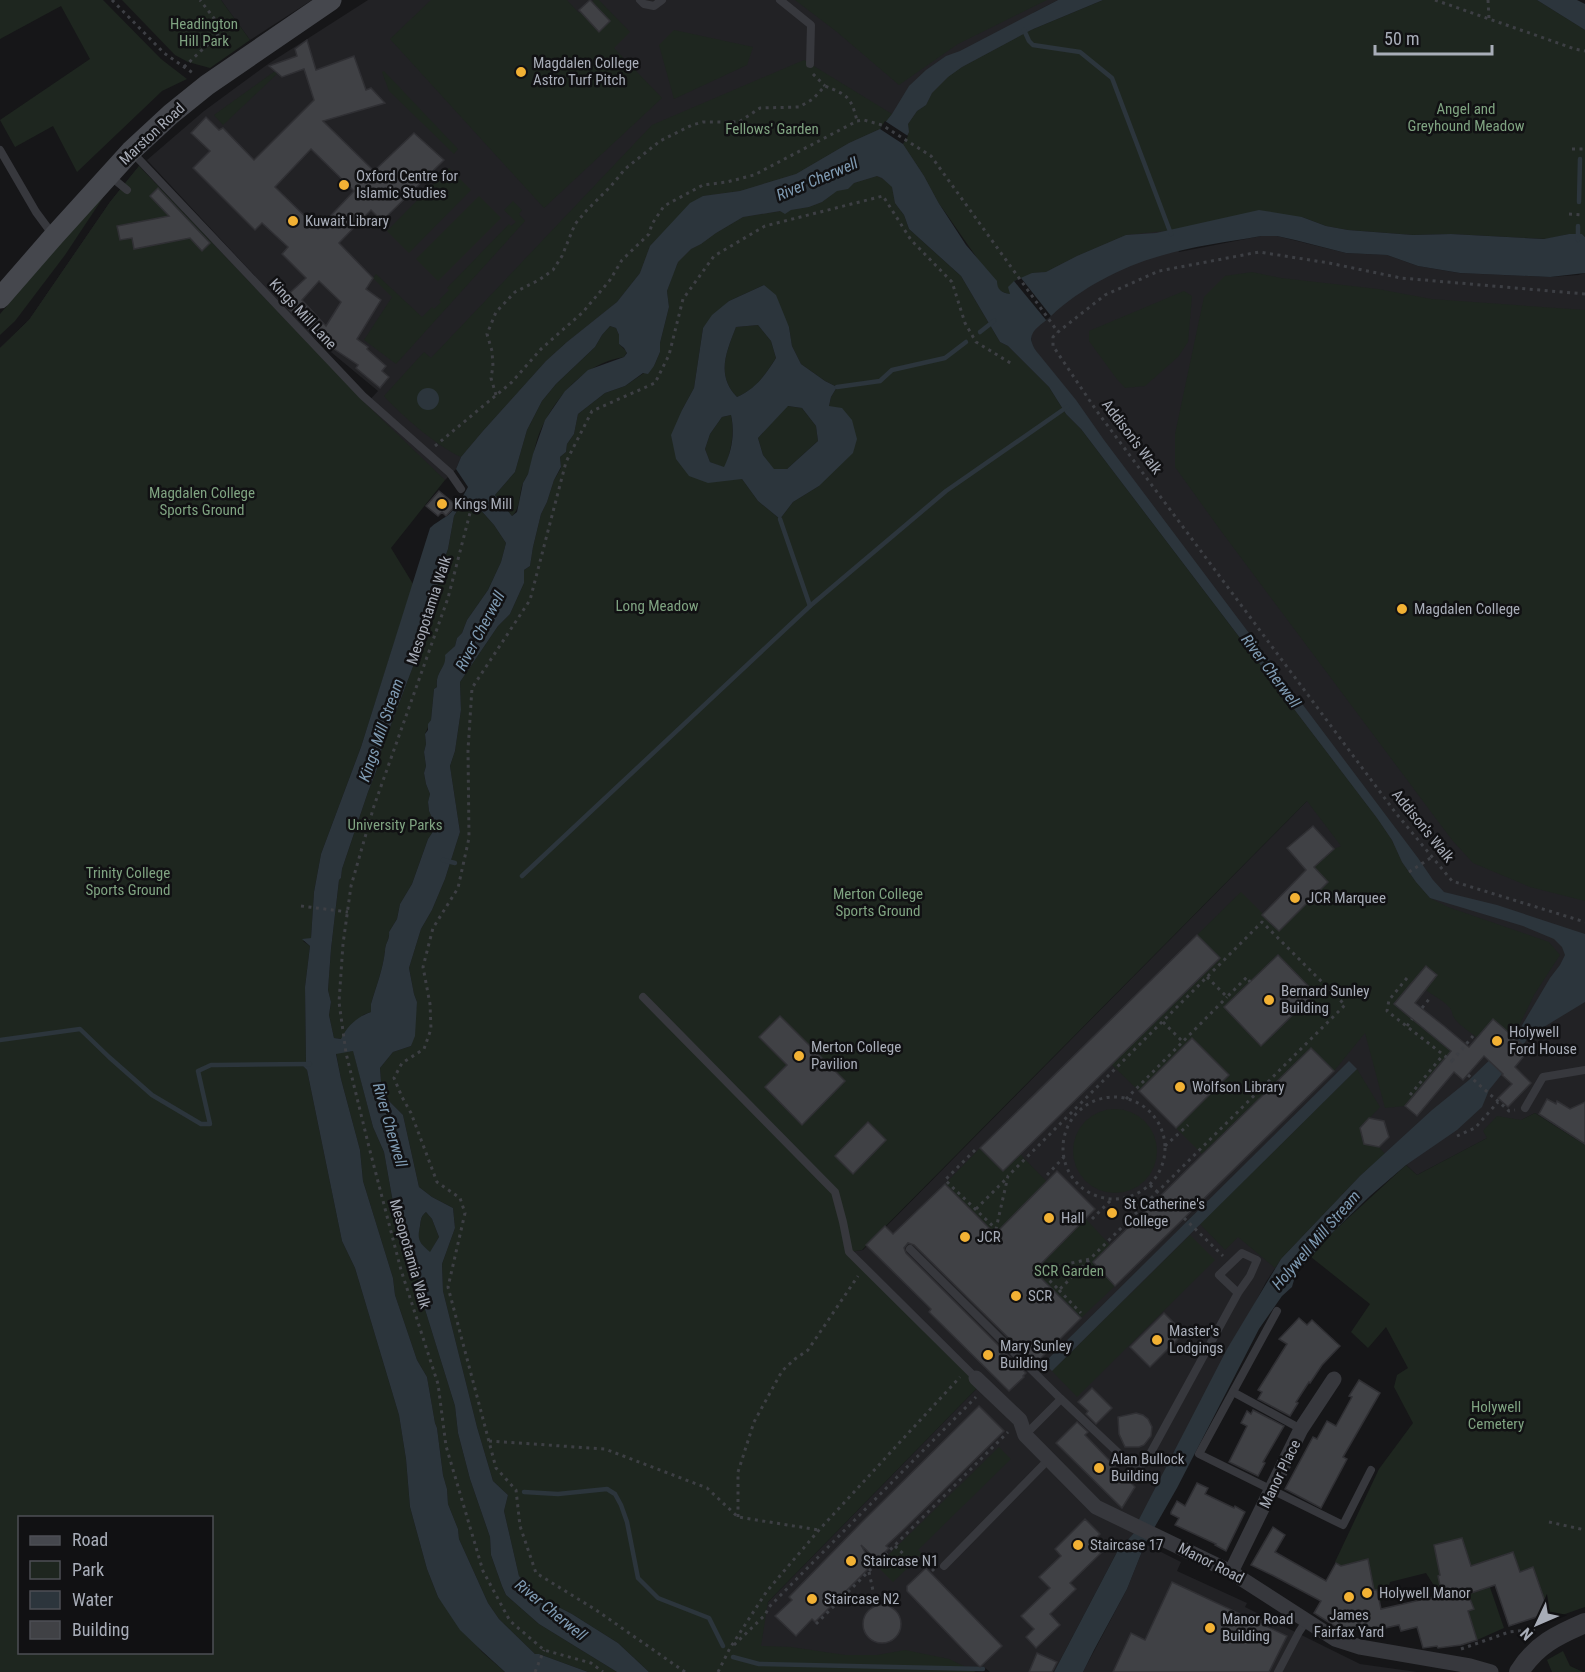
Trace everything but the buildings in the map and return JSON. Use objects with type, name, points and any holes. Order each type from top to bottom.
[{"type":"main road","name":"Marston Road","points":[[0,298],[131,151],[171,114],[207,85],[331,0]]},
{"type":"street","name":"Manor Road","points":[[976,1378],[1020,1420],[1025,1435],[1096,1507],[1231,1572],[1335,1639],[1360,1647],[1470,1666],[1491,1672]]},
{"type":"street","name":"Manor Place","points":[[1231,1572],[1301,1429],[1334,1379]]},
{"type":"street","points":[[1519,1672],[1541,1646],[1559,1634],[1585,1623]]},
{"type":"lane","points":[[640,0],[644,4],[654,6],[662,0]]},
{"type":"lane","points":[[780,0],[812,25],[810,64]]},
{"type":"lane","points":[[0,150],[36,212],[54,236]]},
{"type":"lane","name":"Kings Mill Lane","points":[[131,151],[363,396],[450,473],[461,489]]},
{"type":"lane","points":[[109,175],[127,190]]},
{"type":"lane","points":[[643,997],[835,1192],[849,1252],[976,1378]]},
{"type":"lane","points":[[1525,1108],[1543,1077],[1585,1070]]},
{"type":"lane","points":[[910,1249],[1129,1463],[1142,1464],[1150,1454],[1238,1293],[1250,1276],[1257,1260],[1242,1253],[1219,1275],[1238,1293]]},
{"type":"lane","points":[[1277,1311],[1199,1454],[1343,1525],[1371,1470]]},
{"type":"lane","points":[[1233,1392],[1301,1429]]},
{"type":"lane","points":[[1025,1435],[1061,1399]]},
{"type":"lane","points":[[944,1566],[1049,1459]]},
{"type":"lane","points":[[1278,1672],[1307,1620]]},
{"type":"path","points":[[112,0],[164,53],[207,85]]},
{"type":"path","points":[[184,67],[223,30],[200,0]]},
{"type":"path","points":[[1435,0],[1585,51]]},
{"type":"path","points":[[1488,0],[1489,19]]},
{"type":"path","points":[[810,64],[813,75],[825,86],[843,93],[853,105],[856,121]]},
{"type":"path","points":[[496,395],[491,378],[492,351],[487,334],[496,312],[515,292],[540,280],[553,270],[562,256],[575,224],[626,169],[660,141],[692,125],[703,122],[739,122],[760,108],[799,107],[813,99],[825,86]]},
{"type":"path","points":[[427,453],[512,382],[541,349],[583,312],[610,280],[622,260],[649,234],[652,224],[664,206],[703,185],[754,175],[856,121],[864,120],[882,125],[931,156],[1058,332],[1105,295],[1159,271],[1259,252],[1401,278],[1585,294]]},
{"type":"path","points":[[1572,149],[1585,149]]},
{"type":"path","points":[[685,1672],[596,1610],[536,1573],[520,1526],[516,1490],[496,1468],[448,1287],[465,1214],[460,1198],[437,1182],[411,1113],[394,1078],[402,1063],[424,1049],[431,1029],[430,1004],[423,967],[433,928],[458,888],[469,838],[468,750],[471,688],[530,600],[566,462],[592,411],[655,383],[669,356],[683,299],[714,256],[765,226],[883,196],[910,240],[952,282],[965,323],[976,342],[1012,364]]},
{"type":"path","points":[[1569,214],[1584,215]]},
{"type":"path","name":"Addison's Walk","points":[[1058,332],[1053,338],[1053,346],[1096,410],[1395,812],[1452,881],[1585,922]]},
{"type":"path","name":"Mesopotamia Walk","points":[[470,505],[470,513],[448,598],[374,806],[351,886],[343,944],[339,1002],[346,1053],[369,1147],[401,1270],[438,1384],[446,1446],[483,1570],[510,1621],[544,1650],[591,1663],[603,1672]]},
{"type":"path","points":[[1409,872],[1432,857]]},
{"type":"path","points":[[301,906],[348,912]]},
{"type":"path","points":[[976,1209],[1262,922],[1345,1005],[1159,1194],[1059,1290]]},
{"type":"path","points":[[1207,977],[1227,997]]},
{"type":"path","points":[[1126,1099],[1247,977],[1250,982]]},
{"type":"path","points":[[1407,978],[1389,1000],[1387,1011],[1453,1062],[1473,1036]]},
{"type":"path","points":[[1422,1008],[1430,998]]},
{"type":"path","points":[[1407,1026],[1412,1019]]},
{"type":"path","points":[[1162,1022],[1183,1042]]},
{"type":"path","points":[[1410,1095],[1443,1054]]},
{"type":"path","points":[[1468,1075],[1509,1112],[1525,1108]]},
{"type":"path","points":[[1108,1097],[1126,1099],[1148,1109],[1163,1132],[1166,1146],[1164,1161],[1150,1185],[1126,1198],[1113,1199],[1086,1191],[1076,1181],[1064,1157],[1067,1130],[1078,1113],[1095,1101],[1108,1097]]},
{"type":"path","points":[[1457,1136],[1475,1128],[1498,1102]]},
{"type":"path","points":[[1075,1109],[1078,1113]]},
{"type":"path","points":[[1166,1146],[1188,1125]]},
{"type":"path","points":[[975,1150],[945,1180],[996,1229],[1008,1176]]},
{"type":"path","points":[[1047,1175],[1064,1157]]},
{"type":"path","points":[[1150,1185],[1159,1194]]},
{"type":"path","points":[[1092,1219],[1113,1199]]},
{"type":"path","points":[[1186,1220],[1231,1263]]},
{"type":"path","points":[[1081,1313],[1039,1270],[1090,1259]]},
{"type":"path","points":[[738,1517],[738,1472],[754,1422],[782,1371],[813,1344],[864,1267]]},
{"type":"path","points":[[718,1672],[730,1648],[767,1591],[819,1530],[976,1378]]},
{"type":"path","points":[[730,1648],[765,1615],[769,1607],[976,1378]]},
{"type":"path","points":[[816,1624],[1020,1420]]},
{"type":"path","points":[[489,1441],[605,1449],[707,1488],[738,1517],[819,1530]]},
{"type":"path","points":[[1549,1522],[1585,1530]]},
{"type":"path","points":[[895,1546],[913,1563],[920,1556],[936,1573],[944,1566]]},
{"type":"path","points":[[868,1572],[875,1600]]},
{"type":"path","points":[[1453,1652],[1509,1632],[1538,1628]]},
{"type":"path","points":[[535,1672],[544,1650]]},
{"type":"shaded area","points":[[221,0],[312,0],[250,40]]},
{"type":"shaded area","name":"Magdalen College","points":[[368,0],[1058,0],[1033,13],[1033,30],[1171,228],[1179,252],[1261,236],[1277,236],[1346,253],[1387,255],[1418,266],[1459,273],[1550,277],[1585,273],[1585,1145],[1535,1113],[1417,1175],[1406,1165],[1281,1259],[1266,1282],[1135,1533],[1117,1552],[1054,1672],[990,1672],[984,1667],[751,1662],[768,1602],[982,1383],[849,1252],[863,1250],[1307,801],[1270,677],[1143,510],[1032,345],[1032,333],[1035,329],[938,202],[640,273],[617,302],[461,457],[456,469],[445,480],[0,348],[29,320],[110,202],[139,166],[366,404],[378,391],[308,333],[147,160],[204,111],[268,64]]},
{"type":"shaded area","points":[[1145,1544],[1181,1562],[1177,1571],[1247,1603],[1245,1607],[1360,1664],[1417,1672],[1083,1672],[1127,1589]]},
{"type":"green space","points":[[0,0],[103,0],[161,59],[187,79],[162,91],[77,172],[53,126],[15,147],[0,120],[90,59],[61,6],[0,39]]},
{"type":"green space","name":"Headington Hill Park","points":[[122,0],[221,0],[250,40],[210,68],[188,62],[175,55]]},
{"type":"green space","name":"Magdalen College Astro Turf Pitch","points":[[431,0],[567,0],[579,13],[594,0],[599,0],[630,32],[614,48],[662,98],[544,208],[390,39]]},
{"type":"green space","points":[[795,0],[1047,0],[958,44],[899,85],[837,32]]},
{"type":"green space","name":"Angel and Greyhound Meadow","points":[[1103,0],[1537,0],[1585,30],[1585,237],[1582,234],[1569,234],[1547,239],[1451,234],[1413,235],[1348,230],[1326,226],[1302,217],[1126,235],[1046,272],[1032,273],[1011,295],[1000,291],[938,202],[903,144],[909,132],[908,124],[917,111],[926,105],[932,93],[962,67],[1031,30]]},
{"type":"green space","points":[[674,30],[753,47],[747,65],[674,99],[659,45]]},
{"type":"green space","name":"Fellows' Garden","points":[[804,60],[892,114],[880,129],[849,143],[796,174],[740,191],[703,196],[650,246],[640,273],[617,302],[546,361],[461,457],[420,430],[384,396],[424,352],[431,358],[652,125]]},
{"type":"green space","points":[[275,71],[277,74],[223,125],[214,115]]},
{"type":"green space","points":[[384,71],[458,149],[454,154],[389,91],[382,72]]},
{"type":"green space","points":[[139,166],[366,404],[445,480],[391,548],[413,584],[361,747],[321,854],[314,892],[311,938],[303,941],[310,946],[305,987],[306,1064],[303,1066],[307,1070],[342,1241],[355,1268],[399,1415],[410,1507],[427,1569],[438,1597],[482,1652],[505,1672],[0,1672],[0,348],[29,320],[110,202]]},
{"type":"green space","points":[[449,168],[471,190],[409,253],[387,231]]},
{"type":"green space","points":[[877,176],[888,182],[892,187],[895,203],[904,215],[909,229],[961,276],[1000,342],[1008,346],[1049,387],[1066,414],[1081,429],[1377,818],[1392,840],[1402,862],[1430,898],[1448,907],[1549,942],[1560,955],[1534,995],[1520,1024],[1510,1034],[1477,1038],[1457,1022],[1446,1004],[1426,990],[1437,975],[1425,966],[1395,1004],[1451,1051],[1405,1106],[1385,1108],[1365,1033],[1334,1071],[1311,1049],[1202,1154],[1176,1128],[1229,1075],[1192,1038],[1139,1091],[1111,1064],[1220,959],[1197,935],[1241,892],[1279,930],[1328,882],[1314,867],[1334,849],[1341,846],[1307,801],[862,1250],[849,1252],[982,1383],[768,1602],[761,1646],[791,1647],[845,1655],[877,1655],[905,1650],[949,1659],[976,1672],[649,1672],[618,1643],[572,1614],[541,1598],[519,1576],[504,1511],[508,1495],[493,1481],[443,1291],[442,1264],[455,1228],[453,1208],[419,1187],[403,1115],[382,1094],[380,1068],[393,1052],[411,1046],[417,1002],[409,968],[421,929],[445,879],[460,832],[450,766],[455,751],[461,710],[460,682],[498,626],[510,614],[524,583],[524,570],[530,566],[541,514],[561,468],[560,457],[566,452],[567,444],[574,434],[578,414],[605,393],[625,386],[654,366],[660,352],[669,307],[667,291],[678,262],[691,249],[743,217],[809,207],[822,202],[837,190],[847,189],[854,183]],"holes":[[[764,285],[789,327],[792,346],[801,364],[837,387],[829,406],[819,486],[793,502],[780,519],[758,501],[742,479],[676,459],[682,410],[694,388],[703,328],[729,301]],[[1278,955],[1315,993],[1260,1045],[1224,1007]]]},
{"type":"green space","points":[[114,181],[65,255],[15,321],[0,335],[0,314]]},
{"type":"green space","points":[[479,196],[501,218],[438,281],[416,259]]},
{"type":"green space","points":[[513,201],[522,210],[519,214],[525,221],[396,364],[364,340],[392,297],[373,278],[376,274],[422,317],[441,302],[439,300],[449,290],[447,288],[509,224],[511,226],[516,222],[504,210]]},
{"type":"green space","points":[[1252,272],[1281,278],[1378,289],[1431,299],[1585,310],[1585,901],[1530,887],[1473,863],[1452,840],[1175,467],[1175,434],[1204,297],[1225,276]]},
{"type":"green space","points":[[1184,291],[1192,296],[1188,342],[1178,357],[1145,386],[1125,388],[1089,341],[1089,331]]},
{"type":"green space","points":[[758,325],[771,341],[776,358],[755,386],[737,397],[727,380],[726,355],[736,327]]},
{"type":"green space","points":[[610,326],[616,328],[619,344],[627,352],[624,357],[596,366],[572,384],[562,395],[539,434],[518,506],[512,516],[495,495],[515,472],[527,430],[542,401],[556,384],[595,347]]},
{"type":"green space","points":[[787,406],[802,408],[816,426],[818,441],[787,469],[773,469],[763,455],[758,438]]},
{"type":"green space","points":[[731,415],[732,442],[725,468],[710,462],[705,449],[710,434],[722,417]]},
{"type":"green space","name":"University Parks","points":[[469,497],[494,525],[506,543],[501,562],[488,590],[467,620],[455,646],[446,655],[437,687],[434,689],[431,720],[425,734],[426,766],[424,773],[430,794],[428,803],[435,825],[434,830],[428,839],[412,884],[400,904],[397,919],[389,932],[371,1012],[363,1015],[350,1052],[353,1050],[373,1127],[384,1152],[404,1248],[416,1270],[423,1303],[455,1406],[458,1433],[470,1479],[490,1537],[491,1555],[502,1586],[506,1595],[539,1624],[617,1672],[588,1672],[535,1654],[499,1619],[488,1603],[459,1539],[458,1529],[448,1504],[427,1377],[417,1360],[395,1295],[393,1278],[363,1181],[360,1150],[336,1053],[341,1039],[334,1038],[329,1015],[331,949],[339,880],[381,751],[414,664],[448,549],[454,516],[463,501]]},
{"type":"green space","points":[[1357,1069],[1380,1107],[1360,1128],[1364,1144],[1379,1147],[1385,1154],[1360,1176],[1275,1268],[1238,1237],[1225,1250],[1200,1224]]},
{"type":"green space","points":[[1115,1109],[1131,1112],[1145,1121],[1154,1135],[1157,1151],[1154,1167],[1145,1181],[1131,1190],[1115,1193],[1099,1190],[1085,1181],[1076,1167],[1073,1151],[1076,1135],[1085,1121],[1099,1112]]},
{"type":"green space","name":"Holywell Cemetery","points":[[1535,1113],[1585,1145],[1585,1607],[1548,1620],[1545,1614],[1549,1612],[1533,1567],[1520,1572],[1513,1552],[1491,1559],[1484,1570],[1504,1628],[1477,1640],[1468,1611],[1474,1608],[1471,1601],[1465,1603],[1462,1539],[1434,1545],[1441,1589],[1433,1584],[1426,1573],[1390,1582],[1386,1595],[1380,1602],[1377,1590],[1374,1590],[1368,1559],[1341,1566],[1335,1562],[1379,1469],[1413,1423],[1394,1387],[1397,1375],[1408,1368],[1386,1327],[1368,1348],[1351,1332],[1370,1304],[1311,1257],[1333,1232],[1406,1165],[1417,1175],[1487,1138],[1483,1131],[1497,1116],[1521,1120]]},
{"type":"green space","points":[[980,1148],[1003,1171],[1020,1154],[1047,1182],[995,1234],[945,1184]]},
{"type":"green space","points":[[426,1212],[432,1219],[439,1237],[430,1253],[421,1244],[419,1238],[421,1220]]},
{"type":"green space","name":"SCR Garden","points":[[1086,1219],[1110,1245],[1093,1262],[1115,1286],[1081,1318],[1034,1271]]},
{"type":"green space","points":[[1190,1235],[1215,1260],[1077,1397],[1052,1371]]},
{"type":"green space","points":[[999,1447],[1011,1459],[918,1550],[922,1554],[893,1582],[877,1566]]},
{"type":"green space","points":[[1563,1651],[1570,1666],[1583,1672],[1552,1672],[1547,1660]]},
{"type":"water","points":[[1058,0],[1103,0],[1031,30],[962,67],[932,93],[926,105],[917,111],[908,124],[909,132],[903,144],[966,245],[997,281],[999,289],[1005,293],[1010,294],[1008,287],[1014,281],[1032,273],[1046,272],[1126,235],[1156,233],[1259,210],[1302,217],[1326,226],[1348,230],[1413,235],[1451,234],[1544,239],[1569,234],[1582,234],[1585,237],[1585,273],[1550,277],[1460,273],[1418,266],[1387,255],[1346,253],[1277,236],[1261,236],[1198,247],[1145,261],[1116,272],[1075,296],[1034,331],[1031,340],[1037,352],[1076,400],[1444,892],[1497,905],[1585,934],[1585,1002],[1529,1036],[1489,1090],[1482,1107],[1457,1130],[1406,1165],[1370,1196],[1296,1273],[1292,1287],[1282,1296],[1259,1329],[1177,1488],[1145,1544],[1127,1589],[1083,1672],[1054,1672],[1117,1552],[1134,1533],[1227,1349],[1281,1259],[1360,1176],[1502,1048],[1521,1027],[1565,955],[1562,947],[1554,939],[1523,926],[1430,898],[1402,862],[1392,840],[1377,818],[1081,429],[1066,414],[1049,387],[1008,346],[1000,342],[961,276],[909,229],[904,215],[895,203],[892,187],[882,178],[877,176],[854,183],[848,189],[837,191],[822,202],[791,210],[785,214],[780,211],[743,217],[716,233],[691,249],[678,262],[667,291],[669,307],[660,352],[648,374],[643,373],[625,386],[605,393],[578,414],[574,434],[567,444],[566,452],[560,457],[561,467],[541,514],[530,566],[524,570],[524,583],[510,614],[498,626],[460,682],[461,710],[455,751],[450,766],[460,832],[445,879],[421,929],[409,968],[417,1002],[415,1036],[411,1046],[393,1052],[380,1068],[382,1094],[403,1115],[419,1187],[453,1208],[455,1228],[442,1264],[443,1291],[493,1481],[508,1495],[504,1511],[519,1576],[541,1598],[572,1614],[618,1643],[649,1672],[617,1672],[539,1624],[506,1595],[491,1555],[490,1537],[470,1479],[458,1433],[455,1406],[423,1303],[416,1270],[404,1248],[384,1152],[373,1127],[353,1051],[336,1054],[360,1150],[363,1181],[393,1278],[395,1295],[417,1360],[427,1377],[448,1504],[458,1529],[459,1539],[488,1603],[499,1619],[535,1654],[588,1672],[505,1672],[460,1630],[438,1597],[427,1569],[410,1507],[399,1415],[355,1268],[342,1241],[307,1070],[303,1066],[306,1064],[305,987],[310,946],[302,939],[311,938],[314,892],[321,854],[361,747],[430,528],[453,510],[468,487],[456,469],[461,457],[546,361],[617,302],[640,273],[650,246],[690,203],[703,196],[740,191],[796,174],[849,143],[880,129],[909,86],[946,56]],"holes":[[[610,326],[616,328],[619,344],[627,353],[624,357],[588,370],[565,391],[545,420],[523,483],[517,512],[512,516],[495,495],[515,472],[527,430],[542,401],[556,384],[595,347]],[[470,498],[494,525],[506,543],[501,562],[488,590],[467,620],[455,646],[445,655],[437,687],[434,689],[431,720],[425,734],[426,766],[424,773],[430,794],[429,811],[435,825],[412,884],[400,904],[397,919],[389,932],[371,1012],[353,1022],[341,1039],[334,1038],[329,1015],[331,1002],[328,990],[339,880],[381,751],[414,664],[448,549],[454,516],[463,501]],[[426,1212],[432,1219],[439,1237],[430,1252],[419,1238],[422,1216]]]},
{"type":"water","points":[[1537,0],[1577,0],[1585,4],[1585,30]]},
{"type":"water","points":[[764,285],[776,295],[789,327],[792,346],[801,364],[837,387],[829,406],[842,408],[852,420],[857,439],[853,453],[819,486],[793,502],[780,519],[758,501],[742,479],[708,483],[689,476],[676,459],[671,435],[694,388],[703,328],[712,315],[729,301]],"holes":[[[758,325],[771,341],[776,358],[755,385],[737,397],[727,380],[726,355],[736,327]],[[788,406],[802,408],[816,426],[818,441],[787,469],[774,469],[763,455],[758,438]],[[731,415],[733,428],[731,448],[724,467],[710,462],[705,449],[710,434],[722,417]]]},
{"type":"water","points":[[428,388],[438,395],[439,399],[432,409],[428,410],[418,403],[417,399],[424,389]]},
{"type":"water","points":[[1349,1061],[1357,1069],[1052,1371],[1044,1363]]},
{"type":"pier","points":[[885,121],[908,136],[903,144],[880,129]]},
{"type":"pier","points":[[1021,278],[1051,316],[1046,320],[1014,281]]},
{"type":"waterway","points":[[1024,30],[1033,45],[1080,52],[1112,78],[1171,234]]},
{"type":"waterway","points":[[1579,202],[1580,159]]},
{"type":"waterway","points":[[1578,226],[1578,240]]},
{"type":"waterway","points":[[980,332],[994,321]]},
{"type":"waterway","points":[[837,387],[880,381],[892,370],[945,358],[966,342]]},
{"type":"waterway","points":[[522,876],[810,606],[946,491],[1067,407]]},
{"type":"waterway","points":[[780,519],[810,606]]},
{"type":"waterway","points":[[443,860],[455,863]]},
{"type":"waterway","points":[[0,1040],[80,1029],[152,1095],[201,1124],[210,1124],[198,1071],[211,1065],[310,1064]]},
{"type":"waterway","points":[[524,1492],[558,1494],[607,1489],[615,1494],[627,1522],[638,1578],[658,1598],[709,1618],[723,1646]]},
{"type":"waterway","points":[[733,1657],[759,1664],[983,1669]]},
{"type":"place","name":"Magdalen College Astro Turf Pitch","points":[[521,72]]},
{"type":"place","name":"Oxford Centre for Islamic Studies","points":[[344,185]]},
{"type":"place","name":"Kuwait Library","points":[[293,221]]},
{"type":"place","name":"Kings Mill","points":[[442,504]]},
{"type":"place","name":"Magdalen College","points":[[1402,609]]},
{"type":"place","name":"JCR Marquee","points":[[1295,898]]},
{"type":"place","name":"Bernard Sunley Building","points":[[1269,1000]]},
{"type":"place","name":"Holywell Ford House","points":[[1497,1041]]},
{"type":"place","name":"Merton College Pavilion","points":[[799,1056]]},
{"type":"place","name":"Wolfson Library","points":[[1180,1087]]},
{"type":"place","name":"St Catherine's College","points":[[1112,1213]]},
{"type":"place","name":"Hall","points":[[1049,1218]]},
{"type":"place","name":"JCR","points":[[965,1237]]},
{"type":"place","name":"SCR","points":[[1016,1296]]},
{"type":"place","name":"Master's Lodgings","points":[[1157,1340]]},
{"type":"place","name":"Mary Sunley Building","points":[[988,1355]]},
{"type":"place","name":"Alan Bullock Building","points":[[1099,1468]]},
{"type":"place","name":"Staircase 17","points":[[1078,1545]]},
{"type":"place","name":"Staircase N1","points":[[851,1561]]},
{"type":"place","name":"Holywell Manor","points":[[1367,1593]]},
{"type":"place","name":"James Fairfax Yard","points":[[1349,1597]]},
{"type":"place","name":"Staircase N2","points":[[812,1599]]},
{"type":"place","name":"Manor Road Building","points":[[1210,1628]]},
{"type":"water label","name":"River Cherwell","points":[[817,179]]},
{"type":"water label","name":"River Cherwell","points":[[480,631]]},
{"type":"water label","name":"River Cherwell","points":[[1271,671]]},
{"type":"water label","name":"Kings Mill Stream","points":[[381,730]]},
{"type":"water label","name":"River Cherwell","points":[[390,1125]]},
{"type":"water label","name":"Holywell Mill Stream","points":[[1316,1240]]},
{"type":"water label","name":"River Cherwell","points":[[551,1610]]},
{"type":"park label","name":"Magdalen College Sports Ground","points":[[202,502]]},
{"type":"park label","name":"Long Meadow","points":[[657,606]]},
{"type":"park label","name":"Trinity College Sports Ground","points":[[128,882]]},
{"type":"park label","name":"Merton College Sports Ground","points":[[878,902]]}]
